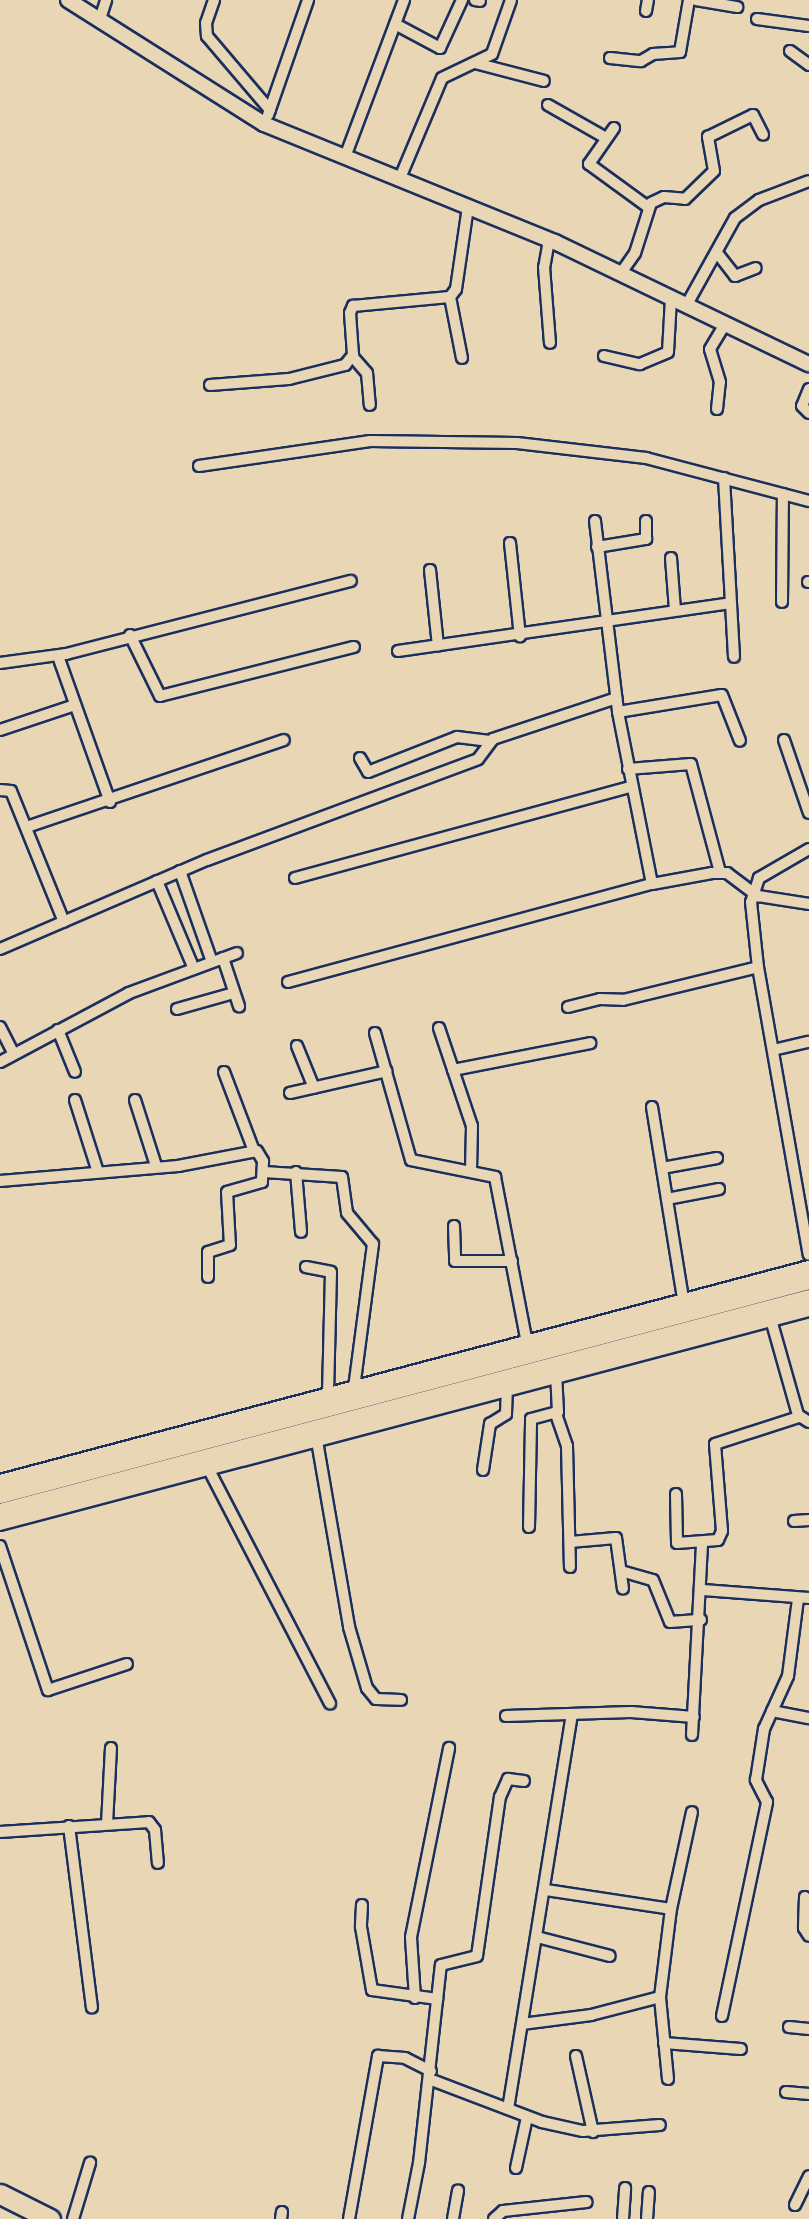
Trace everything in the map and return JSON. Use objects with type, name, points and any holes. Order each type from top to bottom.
[{"type":"highway","points":[[0,1513],[308,1429],[481,1361],[809,1279]]},
{"type":"highway","points":[[0,1493],[308,1429],[556,1372],[770,1315],[809,1299]]},
{"type":"highway","points":[[0,2194],[39,2217]]},
{"type":"street","points":[[68,0],[204,90],[267,117],[345,157],[549,240],[809,365]]},
{"type":"street","points":[[100,19],[106,0]]},
{"type":"street","points":[[214,0],[206,23],[207,36],[267,117]]},
{"type":"street","points":[[267,117],[308,0]]},
{"type":"street","points":[[345,157],[404,0]]},
{"type":"street","points":[[395,24],[440,48],[462,0]]},
{"type":"street","points":[[400,178],[442,78],[475,63],[495,49],[511,0]]},
{"type":"street","points":[[610,58],[640,61],[653,54],[680,52],[688,0]]},
{"type":"street","points":[[696,0],[737,7]]},
{"type":"street","points":[[757,19],[809,26]]},
{"type":"street","points":[[790,51],[809,65]]},
{"type":"street","points":[[475,63],[544,81]]},
{"type":"street","points":[[548,105],[606,138]]},
{"type":"street","points":[[621,273],[635,253],[648,206],[664,197],[685,199],[714,171],[706,146],[711,135],[752,115],[763,135]]},
{"type":"street","points":[[614,128],[590,166],[648,206]]},
{"type":"street","points":[[686,306],[718,254],[730,226],[745,209],[809,181]]},
{"type":"street","points":[[461,358],[450,297],[456,289],[468,207]]},
{"type":"street","points":[[549,240],[544,267],[550,343]]},
{"type":"street","points":[[718,254],[735,276],[756,268]]},
{"type":"street","points":[[370,405],[367,373],[353,357],[349,313],[353,306],[450,297]]},
{"type":"street","points":[[604,356],[640,364],[668,352],[671,299]]},
{"type":"street","points":[[717,409],[720,382],[710,349],[724,326]]},
{"type":"street","points":[[210,386],[289,379],[345,365],[353,357]]},
{"type":"street","points":[[809,389],[802,406],[809,413]]},
{"type":"street","points":[[199,466],[370,441],[517,443],[615,453],[809,500]]},
{"type":"street","points":[[724,478],[734,657]]},
{"type":"street","points":[[782,602],[783,494]]},
{"type":"street","points":[[595,521],[618,712],[630,787],[652,884]]},
{"type":"street","points":[[597,547],[646,539],[646,521]]},
{"type":"street","points":[[510,542],[520,636]]},
{"type":"street","points":[[671,558],[675,610]]},
{"type":"street","points":[[430,570],[438,646]]},
{"type":"street","points":[[0,663],[58,656],[130,635],[351,581]]},
{"type":"street","points":[[398,651],[520,636],[605,620],[731,603]]},
{"type":"street","points":[[130,635],[160,696],[354,647]]},
{"type":"street","points":[[58,656],[110,802]]},
{"type":"street","points":[[618,712],[722,695],[740,741]]},
{"type":"street","points":[[360,758],[368,772],[457,737],[490,741],[617,698]]},
{"type":"street","points":[[0,730],[75,705]]},
{"type":"street","points":[[27,827],[110,802],[284,740]]},
{"type":"street","points":[[784,740],[809,813]]},
{"type":"street","points":[[0,949],[180,871],[478,759],[490,741]]},
{"type":"street","points":[[628,769],[691,764],[720,872]]},
{"type":"street","points":[[295,878],[630,787]]},
{"type":"street","points":[[0,790],[10,789],[64,922]]},
{"type":"street","points":[[809,849],[759,878],[751,894],[758,967],[809,1255]]},
{"type":"street","points":[[180,871],[239,1006]]},
{"type":"street","points":[[288,982],[652,884],[720,872],[733,876],[751,894],[809,904]]},
{"type":"street","points":[[157,881],[194,969]]},
{"type":"street","points":[[0,1062],[129,993],[237,953]]},
{"type":"street","points":[[568,1007],[600,999],[623,1000],[758,967]]},
{"type":"street","points":[[177,1009],[234,993]]},
{"type":"street","points":[[0,1027],[14,1054]]},
{"type":"street","points":[[439,1028],[473,1132],[471,1170]]},
{"type":"street","points":[[58,1030],[75,1072]]},
{"type":"street","points":[[375,1033],[411,1160],[491,1174],[496,1180],[528,1348],[683,1299],[809,1266]]},
{"type":"street","points":[[772,1050],[809,1042]]},
{"type":"street","points":[[453,1070],[590,1043]]},
{"type":"street","points":[[297,1046],[314,1088]]},
{"type":"street","points":[[290,1093],[387,1071]]},
{"type":"street","points":[[208,1277],[208,1252],[230,1245],[227,1192],[261,1184],[264,1172],[262,1156],[254,1151],[224,1072]]},
{"type":"street","points":[[75,1100],[98,1172]]},
{"type":"street","points":[[135,1100],[156,1166]]},
{"type":"street","points":[[652,1107],[683,1299]]},
{"type":"street","points":[[0,1181],[156,1166],[254,1151]]},
{"type":"street","points":[[662,1168],[717,1158]]},
{"type":"street","points":[[264,1172],[342,1177],[347,1213],[373,1244],[354,1389]]},
{"type":"street","points":[[296,1172],[301,1231]]},
{"type":"street","points":[[667,1199],[719,1189]]},
{"type":"street","points":[[454,1226],[455,1261],[512,1261]]},
{"type":"street","points":[[306,1267],[331,1272],[328,1395]]},
{"type":"street","points":[[676,1494],[677,1542],[702,1544],[715,1541],[722,1534],[715,1444],[804,1420],[770,1315],[809,1311]]},
{"type":"street","points":[[0,1480],[328,1395],[481,1361]]},
{"type":"street","points":[[0,1525],[209,1470],[308,1429],[507,1390],[556,1372],[556,1414],[567,1446],[570,1567]]},
{"type":"street","points":[[483,1470],[490,1424],[506,1414],[507,1390]]},
{"type":"street","points":[[529,1527],[531,1418],[556,1414]]},
{"type":"street","points":[[308,1429],[349,1627],[367,1688],[376,1699],[401,1700]]},
{"type":"street","points":[[209,1470],[330,1703]]},
{"type":"street","points":[[794,1521],[809,1520]]},
{"type":"street","points":[[570,1542],[616,1538],[623,1589]]},
{"type":"street","points":[[692,1735],[703,1590],[702,1544]]},
{"type":"street","points":[[0,1546],[48,1690],[127,1664]]},
{"type":"street","points":[[621,1571],[653,1580],[670,1622],[701,1620]]},
{"type":"street","points":[[703,1590],[804,1598],[790,1666],[764,1729],[756,1780],[767,1802],[722,2016]]},
{"type":"street","points":[[772,1711],[809,1718]]},
{"type":"street","points":[[506,1716],[572,1716],[631,1712],[694,1717]]},
{"type":"street","points":[[508,2109],[546,1890],[572,1716]]},
{"type":"street","points":[[107,1824],[111,1748]]},
{"type":"street","points":[[415,1998],[411,1937],[449,1748]]},
{"type":"street","points":[[408,2219],[430,2075],[443,1963],[471,1961],[477,1956],[500,1797],[508,1779],[524,1781]]},
{"type":"street","points":[[668,2079],[660,1997],[671,1909],[692,1812]]},
{"type":"street","points":[[0,1832],[107,1824],[152,1824],[158,1863]]},
{"type":"street","points":[[69,1826],[92,2007]]},
{"type":"street","points":[[546,1890],[671,1909]]},
{"type":"street","points":[[805,1897],[804,1933],[809,1936]]},
{"type":"street","points":[[362,1905],[370,1987],[415,1998],[437,1999]]},
{"type":"street","points":[[537,1937],[610,1956]]},
{"type":"street","points":[[522,2024],[591,2015],[660,1997]]},
{"type":"street","points":[[789,2027],[809,2029]]},
{"type":"street","points":[[664,2043],[741,2049]]},
{"type":"street","points":[[349,2219],[378,2056],[405,2058],[430,2075],[527,2117],[593,2132],[660,2125]]},
{"type":"street","points":[[576,2056],[593,2132]]},
{"type":"street","points":[[786,2092],[809,2094]]},
{"type":"street","points":[[516,2168],[527,2117]]},
{"type":"street","points":[[73,2219],[90,2163]]},
{"type":"street","points":[[795,2205],[809,2176]]},
{"type":"street","points":[[623,2219],[625,2188]]},
{"type":"street","points":[[453,2219],[458,2190]]},
{"type":"street","points":[[647,2219],[649,2192]]},
{"type":"street","points":[[494,2219],[499,2211],[587,2202]]}]
